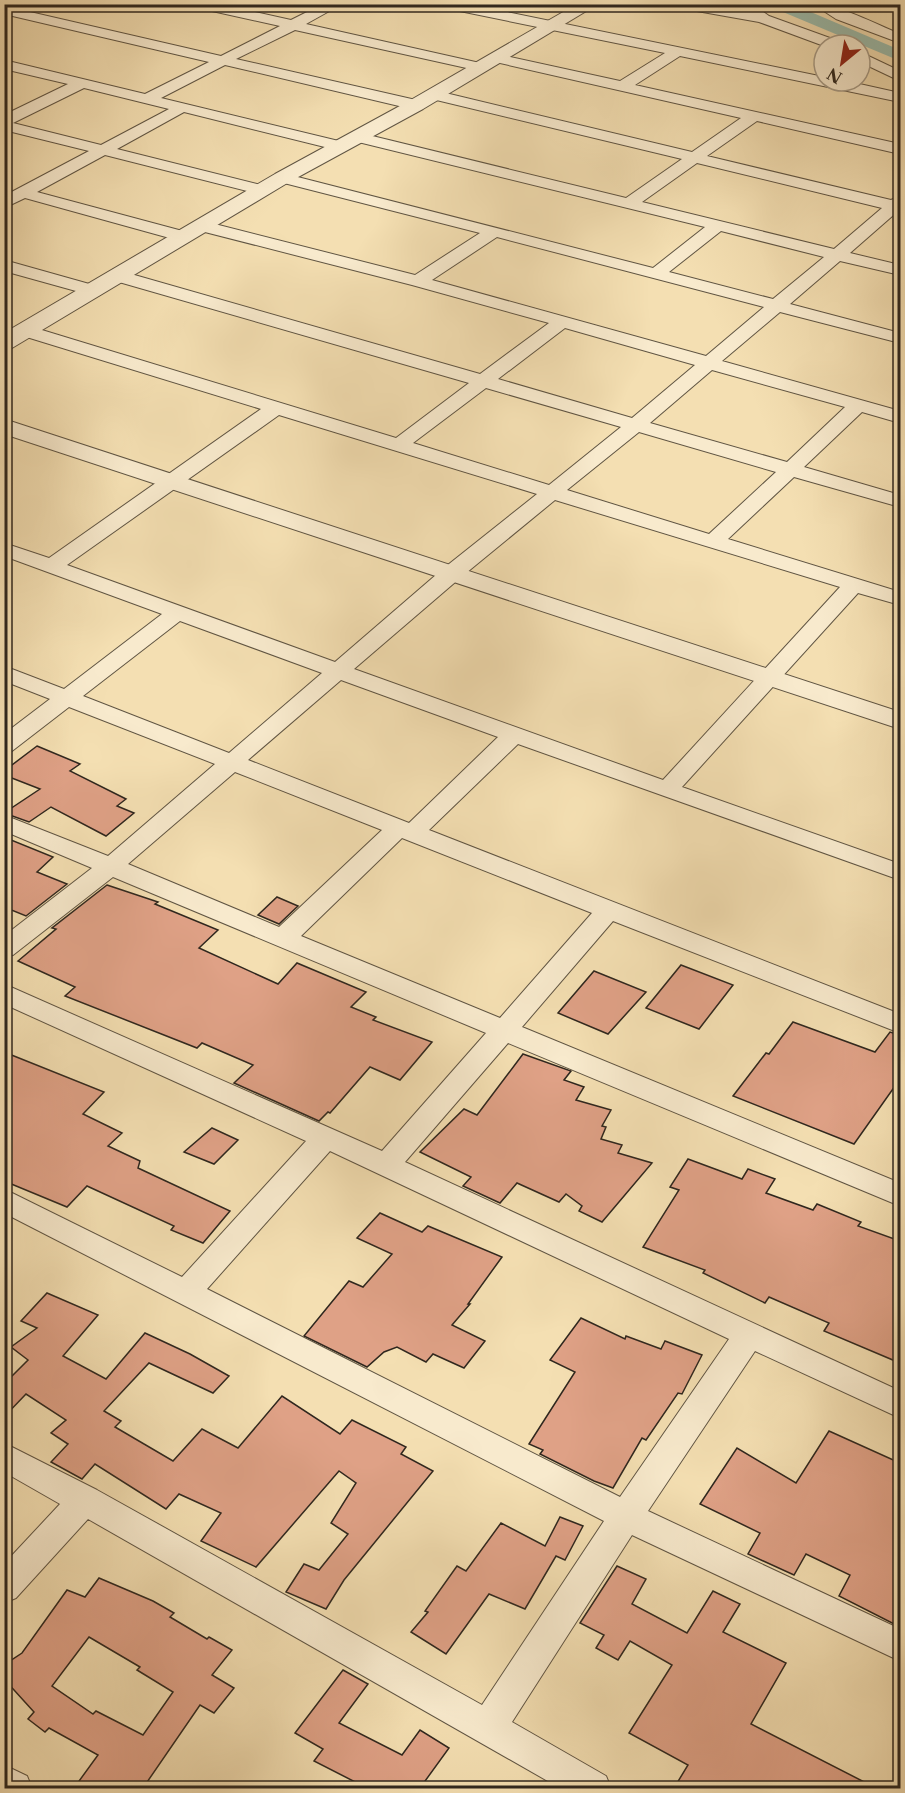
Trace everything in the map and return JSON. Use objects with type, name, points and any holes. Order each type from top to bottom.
[{"type":"street","points":[[4,21],[43,4]]},
{"type":"street","points":[[199,4],[292,26],[623,86],[900,149]]},
{"type":"street","points":[[146,99],[335,4]]},
{"type":"street","points":[[445,4],[812,79]]},
{"type":"street","points":[[4,343],[282,178],[425,100],[590,4]]},
{"type":"street","points":[[680,4],[764,19],[812,36]]},
{"type":"street","points":[[742,4],[764,19]]},
{"type":"street","points":[[820,4],[841,16],[900,39]]},
{"type":"street","points":[[4,10],[224,60],[425,100],[898,204]]},
{"type":"street","points":[[841,16],[900,28]]},
{"type":"street","points":[[623,86],[678,51]]},
{"type":"street","points":[[872,62],[900,77]]},
{"type":"street","points":[[4,64],[146,99],[628,204],[900,270]]},
{"type":"street","points":[[4,123],[82,83]]},
{"type":"street","points":[[872,91],[900,97]]},
{"type":"street","points":[[4,203],[183,107]]},
{"type":"street","points":[[628,204],[754,116]]},
{"type":"street","points":[[4,123],[263,190]]},
{"type":"street","points":[[282,178],[657,273],[900,338]]},
{"type":"street","points":[[23,193],[184,237]]},
{"type":"street","points":[[4,949],[111,866],[452,573],[637,424],[898,204]]},
{"type":"street","points":[[203,226],[418,281],[900,417]]},
{"type":"street","points":[[657,273],[717,226]]},
{"type":"street","points":[[418,281],[494,231]]},
{"type":"street","points":[[4,265],[94,291]]},
{"type":"street","points":[[118,276],[900,501]]},
{"type":"street","points":[[400,444],[487,381],[561,322]]},
{"type":"street","points":[[26,331],[715,540],[900,599]]},
{"type":"street","points":[[715,540],[859,405]]},
{"type":"street","points":[[52,566],[277,407]]},
{"type":"street","points":[[4,426],[900,721]]},
{"type":"street","points":[[4,549],[514,735],[900,872]]},
{"type":"street","points":[[668,788],[854,585]]},
{"type":"street","points":[[4,746],[178,612]]},
{"type":"street","points":[[4,673],[900,1024]]},
{"type":"street","points":[[284,937],[514,735]]},
{"type":"street","points":[[4,822],[900,1196]]},
{"type":"street","points":[[386,1165],[610,909]]},
{"type":"street","points":[[4,993],[386,1165],[900,1405]]},
{"type":"street","points":[[186,1292],[324,1139]]},
{"type":"street","points":[[7,1205],[186,1292],[626,1516],[900,1646]]},
{"type":"street","points":[[488,1727],[626,1516],[749,1335]]},
{"type":"street","points":[[4,1456],[593,1788]]},
{"type":"street","points":[[4,1588],[85,1500]]},
{"type":"street","points":[[4,1782],[14,1788]]},
{"type":"building","points":[[37,746],[80,764],[70,771],[126,799],[117,806],[134,813],[106,836],[51,807],[29,822],[4,813],[40,789],[4,775],[4,771]]},
{"type":"building","points":[[4,834],[10,836],[6,838],[53,857],[37,872],[67,884],[26,916],[4,907]]},
{"type":"building","points":[[107,885],[158,902],[155,904],[218,930],[199,948],[278,984],[297,963],[366,992],[351,1007],[376,1017],[373,1020],[432,1042],[400,1080],[370,1067],[330,1113],[328,1112],[319,1121],[234,1083],[253,1065],[202,1043],[197,1048],[65,996],[75,987],[18,961],[56,929],[52,928]]},
{"type":"building","points":[[277,897],[298,906],[279,924],[258,915]]},
{"type":"building","points":[[681,965],[733,985],[699,1029],[646,1008]]},
{"type":"building","points":[[594,971],[646,992],[608,1034],[558,1013]]},
{"type":"building","points":[[793,1022],[875,1052],[890,1032],[900,1035],[900,1079],[854,1144],[733,1096]]},
{"type":"building","points":[[4,1052],[104,1092],[83,1114],[122,1133],[108,1146],[140,1161],[138,1168],[230,1211],[203,1243],[171,1230],[174,1226],[87,1186],[67,1207],[4,1181]]},
{"type":"building","points":[[523,1054],[571,1071],[564,1080],[584,1087],[576,1100],[611,1110],[602,1126],[606,1127],[601,1139],[622,1145],[618,1153],[652,1163],[602,1222],[579,1211],[582,1206],[566,1194],[559,1202],[517,1183],[500,1203],[463,1186],[471,1177],[420,1152],[464,1109],[477,1115]]},
{"type":"building","points":[[212,1128],[238,1140],[214,1164],[184,1152]]},
{"type":"building","points":[[688,1159],[742,1179],[748,1169],[775,1179],[766,1193],[813,1210],[817,1204],[861,1222],[858,1226],[900,1241],[900,1363],[824,1331],[829,1323],[769,1297],[765,1303],[703,1273],[705,1270],[643,1247],[679,1190],[670,1187]]},
{"type":"building","points":[[380,1213],[422,1232],[428,1226],[502,1257],[468,1304],[470,1304],[452,1325],[485,1341],[464,1368],[433,1354],[426,1362],[397,1347],[384,1352],[367,1367],[304,1336],[349,1281],[363,1287],[392,1254],[357,1238]]},
{"type":"building","points":[[47,1293],[98,1315],[63,1356],[106,1379],[145,1333],[190,1354],[229,1376],[213,1393],[149,1363],[104,1411],[121,1421],[115,1427],[173,1461],[202,1429],[238,1448],[282,1396],[340,1434],[352,1420],[406,1447],[401,1454],[433,1471],[344,1580],[326,1609],[286,1592],[304,1564],[319,1570],[348,1534],[331,1523],[356,1483],[339,1471],[256,1567],[201,1541],[221,1513],[179,1494],[166,1509],[95,1464],[82,1479],[51,1462],[68,1444],[51,1433],[66,1420],[26,1394],[4,1417],[4,1384],[28,1360],[11,1347],[37,1328],[21,1321]]},
{"type":"building","points":[[581,1318],[625,1339],[626,1336],[661,1349],[665,1341],[702,1355],[682,1394],[678,1393],[646,1440],[642,1438],[613,1488],[540,1454],[543,1450],[529,1444],[575,1372],[550,1360]]},
{"type":"building","points":[[829,1431],[900,1463],[900,1627],[839,1596],[850,1575],[806,1554],[794,1575],[748,1554],[760,1533],[700,1504],[737,1448],[796,1483]]},
{"type":"building","points":[[560,1517],[583,1526],[565,1560],[556,1556],[525,1609],[489,1594],[446,1654],[411,1632],[428,1612],[425,1611],[457,1566],[466,1571],[501,1523],[545,1546]]},
{"type":"building","points":[[617,1566],[646,1579],[632,1604],[687,1633],[713,1591],[740,1604],[723,1632],[786,1663],[751,1724],[876,1788],[674,1788],[688,1765],[629,1733],[672,1665],[630,1641],[618,1660],[596,1648],[604,1635],[580,1623]]},
{"type":"building","points":[[99,1578],[153,1601],[174,1613],[170,1617],[207,1639],[209,1637],[232,1650],[212,1675],[234,1688],[214,1713],[200,1705],[143,1788],[74,1788],[98,1755],[49,1728],[45,1732],[28,1719],[34,1712],[4,1679],[4,1665],[22,1653],[67,1590],[85,1597]],"holes":[[[89,1637],[140,1667],[137,1670],[173,1692],[143,1735],[96,1711],[93,1714],[52,1686]]]},
{"type":"building","points":[[343,1670],[368,1684],[339,1723],[402,1755],[420,1730],[449,1748],[420,1788],[367,1788],[314,1761],[323,1749],[295,1733]]},
{"type":"waterway","points":[[777,4],[900,56]]}]
